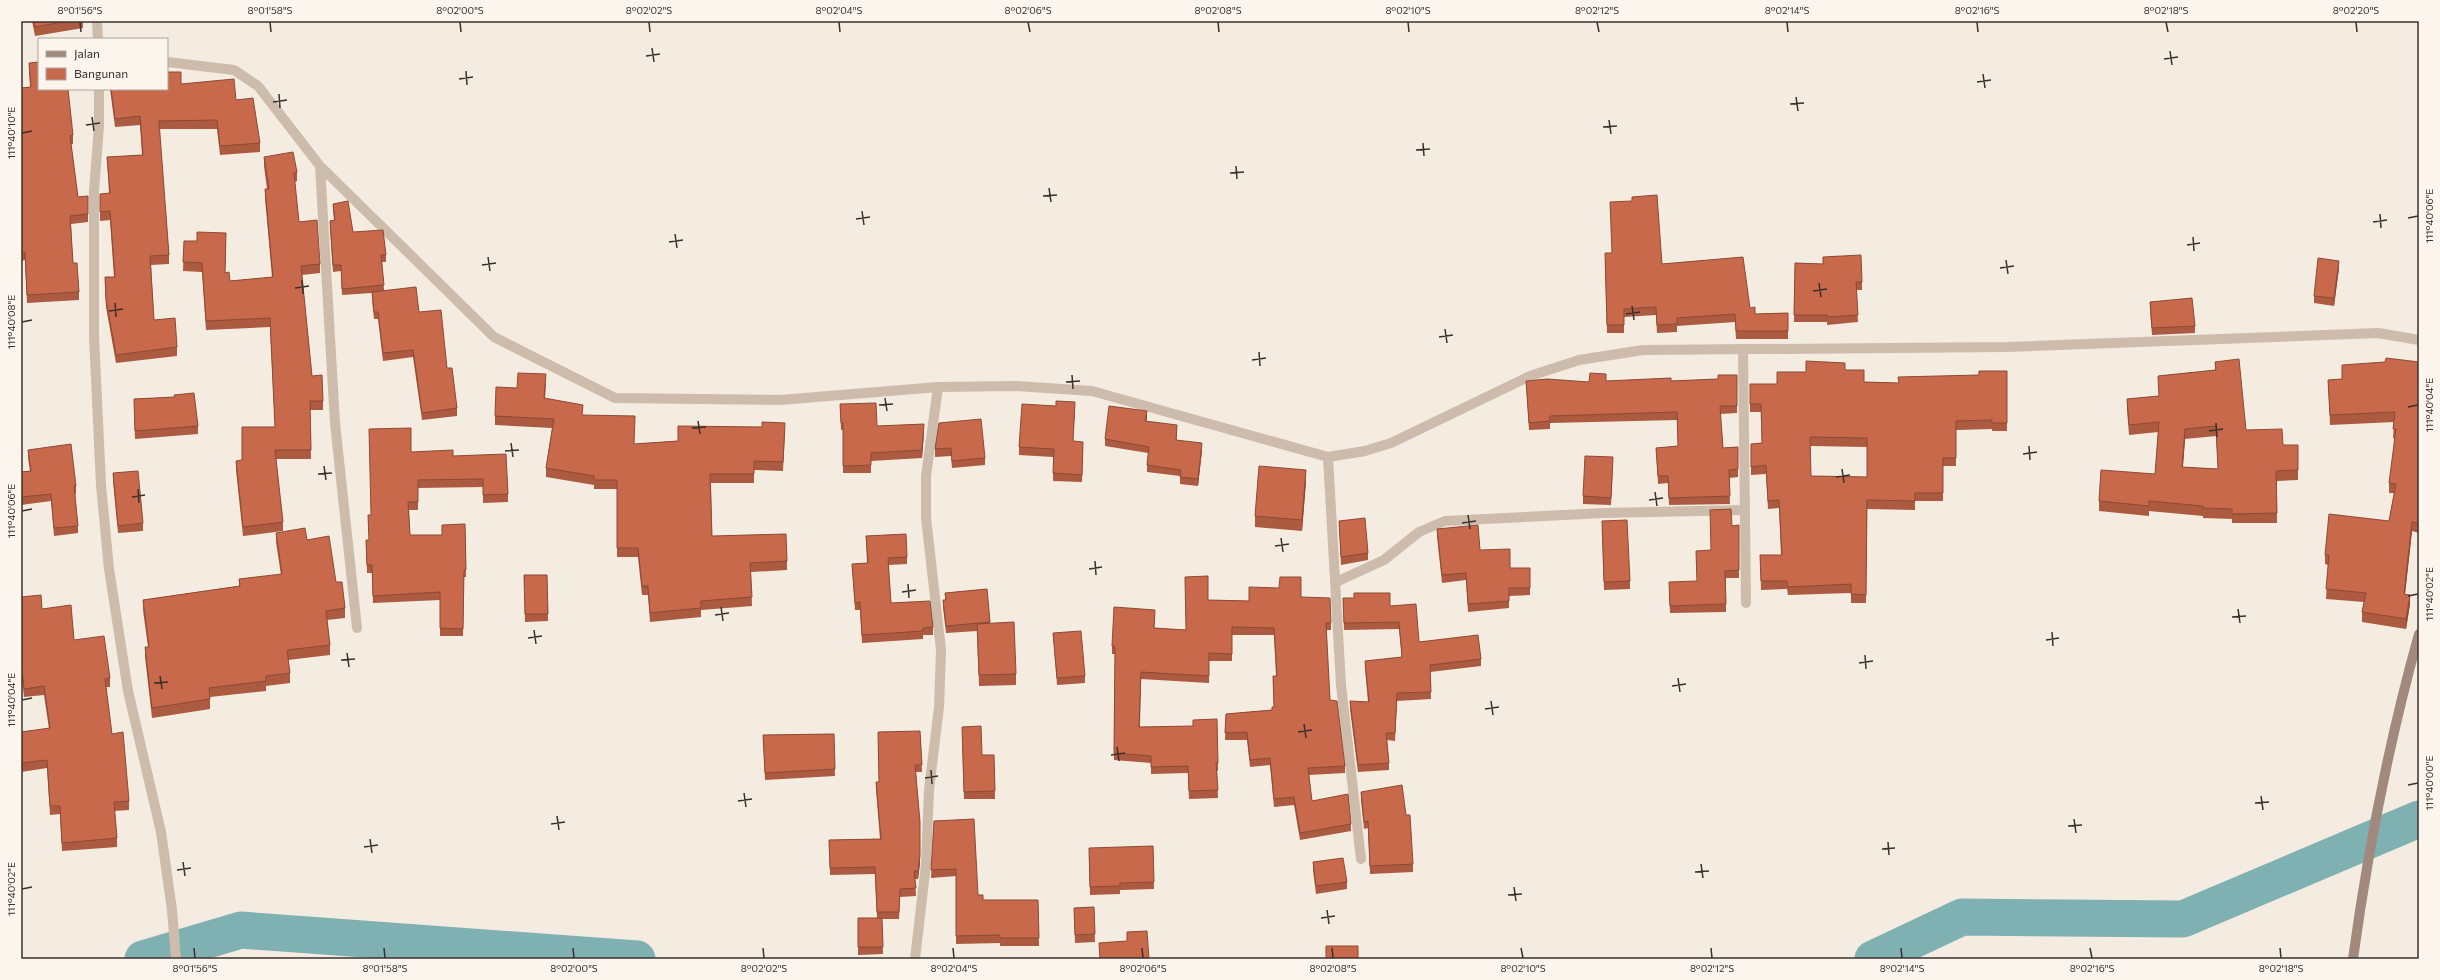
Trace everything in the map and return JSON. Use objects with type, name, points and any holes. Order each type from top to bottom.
[{"type":"street","points":[[97,21],[98,38]]},
{"type":"street","points":[[168,62],[234,70],[258,86],[320,166],[494,337],[615,398],[780,400],[938,387],[1016,386],[1092,391],[1328,457],[1365,451],[1391,443],[1530,376],[1579,360],[1643,350],[2007,347],[2378,333],[2419,340]]},
{"type":"street","points":[[99,90],[99,126],[94,191],[94,336],[102,485],[109,569],[128,691],[161,832],[172,910],[176,959]]},
{"type":"street","points":[[320,166],[335,423],[357,628]]},
{"type":"street","points":[[1743,349],[1746,603]]},
{"type":"street","points":[[915,959],[926,864],[930,790],[939,707],[941,650],[926,518],[926,476],[938,387]]},
{"type":"street","points":[[1328,457],[1341,685],[1361,859]]},
{"type":"street","points":[[1336,582],[1384,560],[1419,532],[1445,521],[1745,510]]},
{"type":"street","points":[[2353,959],[2372,829],[2399,706],[2419,634]]},
{"type":"building","points":[[34,21],[68,21],[35,27]]},
{"type":"building","points":[[38,62],[38,90],[68,90],[73,135],[70,136],[78,197],[88,196],[88,214],[70,216],[73,263],[77,263],[79,292],[27,295],[25,252],[21,253],[21,88],[31,87],[29,63]]},
{"type":"building","points":[[168,72],[181,72],[181,84],[234,79],[236,100],[253,98],[260,143],[220,146],[217,120],[159,121],[169,255],[150,256],[154,320],[175,318],[177,347],[116,355],[106,299],[105,277],[115,277],[110,211],[100,212],[100,194],[110,193],[107,157],[143,155],[140,116],[115,119],[111,90],[168,90]]},
{"type":"building","points":[[293,152],[297,172],[294,173],[299,222],[317,220],[320,264],[301,266],[312,376],[322,375],[323,401],[310,401],[311,450],[275,450],[283,522],[243,527],[236,461],[242,460],[242,427],[275,427],[270,318],[206,321],[202,263],[183,262],[184,241],[197,241],[197,232],[226,233],[225,273],[229,272],[230,281],[273,277],[265,189],[269,189],[264,157]]},
{"type":"building","points":[[1657,195],[1662,264],[1743,257],[1750,308],[1755,307],[1755,314],[1788,313],[1788,331],[1736,331],[1735,314],[1677,318],[1677,324],[1657,325],[1656,307],[1624,309],[1624,325],[1607,325],[1605,253],[1612,253],[1610,202],[1632,201],[1632,197]]},
{"type":"building","points":[[348,201],[353,232],[383,230],[386,255],[381,255],[384,285],[342,289],[341,265],[333,265],[330,221],[335,220],[333,204]]},
{"type":"building","points":[[1861,255],[1862,282],[1856,282],[1858,315],[1827,317],[1827,315],[1794,315],[1795,263],[1823,264],[1823,257]]},
{"type":"building","points":[[2318,258],[2339,261],[2334,298],[2314,296]]},
{"type":"building","points":[[416,287],[419,312],[441,310],[447,368],[452,368],[457,408],[422,413],[413,350],[383,353],[378,312],[374,312],[372,292]]},
{"type":"building","points":[[2192,298],[2195,326],[2152,328],[2150,302]]},
{"type":"building","points":[[2386,358],[2419,362],[2419,523],[2412,522],[2404,594],[2410,595],[2406,619],[2362,612],[2366,593],[2326,589],[2329,555],[2325,555],[2329,514],[2389,521],[2396,484],[2389,483],[2396,429],[2393,429],[2395,412],[2330,415],[2328,380],[2342,379],[2342,365],[2385,362]]},
{"type":"building","points":[[2239,359],[2246,430],[2282,429],[2283,445],[2298,445],[2298,470],[2276,471],[2277,513],[2232,514],[2232,509],[2203,508],[2203,506],[2149,501],[2149,506],[2099,501],[2101,470],[2155,474],[2159,422],[2129,425],[2127,399],[2159,396],[2158,376],[2216,370],[2215,362]],"holes":[[[2216,426],[2218,469],[2182,467],[2185,429]]]},
{"type":"building","points":[[1806,361],[1845,363],[1845,370],[1864,370],[1864,382],[1899,383],[1898,377],[1979,375],[1979,371],[2007,371],[2007,423],[1992,423],[1992,420],[1956,421],[1956,458],[1943,458],[1943,493],[1915,493],[1915,501],[1867,500],[1866,595],[1851,594],[1851,584],[1788,587],[1787,581],[1761,581],[1760,555],[1782,555],[1779,500],[1768,501],[1766,465],[1751,467],[1751,444],[1762,443],[1761,404],[1750,404],[1750,384],[1777,384],[1777,372],[1806,372]],"holes":[[[1810,437],[1867,438],[1867,477],[1811,476]]]},
{"type":"building","points":[[518,373],[546,374],[544,398],[583,405],[582,415],[635,416],[634,444],[678,441],[678,426],[762,427],[762,422],[785,423],[783,462],[754,461],[754,474],[710,474],[712,536],[786,534],[787,561],[750,563],[752,597],[701,601],[701,608],[650,613],[648,586],[642,586],[638,548],[617,548],[617,480],[594,480],[594,476],[546,468],[554,419],[495,416],[496,387],[517,388]]},
{"type":"building","points":[[1590,373],[1606,374],[1606,381],[1671,378],[1671,381],[1718,379],[1718,375],[1737,375],[1737,406],[1720,406],[1723,448],[1738,447],[1738,469],[1729,470],[1730,496],[1669,498],[1668,476],[1658,476],[1656,448],[1678,446],[1677,412],[1550,416],[1550,421],[1529,423],[1526,381],[1547,379],[1589,382]]},
{"type":"building","points":[[194,393],[198,426],[135,431],[134,399],[175,397],[174,395]]},
{"type":"building","points":[[1056,401],[1075,402],[1073,441],[1083,442],[1082,475],[1053,473],[1054,449],[1019,447],[1022,404],[1056,406]]},
{"type":"building","points":[[876,403],[877,426],[924,424],[922,450],[871,453],[871,465],[843,466],[843,423],[841,423],[840,404]]},
{"type":"building","points":[[1109,406],[1147,411],[1145,421],[1177,425],[1176,440],[1202,443],[1198,479],[1180,477],[1181,470],[1147,465],[1149,447],[1105,439]]},
{"type":"building","points":[[981,419],[985,458],[952,461],[951,448],[935,449],[939,423]]},
{"type":"building","points":[[411,428],[411,452],[453,450],[453,456],[506,454],[508,494],[483,495],[483,479],[418,480],[418,502],[408,502],[410,535],[442,535],[442,525],[465,524],[466,570],[464,570],[463,629],[440,628],[440,592],[373,596],[372,565],[367,565],[366,540],[369,540],[368,515],[371,515],[369,429]]},
{"type":"building","points":[[71,444],[76,486],[74,486],[78,526],[54,528],[51,494],[21,497],[21,472],[31,471],[28,450]]},
{"type":"building","points":[[1585,456],[1613,457],[1611,498],[1583,496]]},
{"type":"building","points":[[1259,466],[1306,470],[1302,520],[1255,516]]},
{"type":"building","points":[[138,471],[143,523],[118,526],[113,473]]},
{"type":"building","points":[[1731,509],[1732,526],[1739,525],[1739,570],[1725,571],[1726,604],[1670,606],[1669,582],[1697,581],[1696,551],[1711,550],[1710,510]]},
{"type":"building","points":[[1365,518],[1368,553],[1341,557],[1339,521]]},
{"type":"building","points":[[1627,520],[1630,581],[1604,582],[1602,521]]},
{"type":"building","points":[[1478,525],[1480,550],[1510,549],[1510,568],[1530,568],[1530,588],[1509,588],[1509,601],[1468,604],[1466,573],[1442,575],[1437,529]]},
{"type":"building","points":[[305,528],[307,540],[329,536],[336,582],[342,582],[345,608],[326,611],[330,645],[287,650],[290,673],[266,676],[266,681],[209,688],[210,699],[152,708],[145,647],[149,647],[143,600],[240,586],[239,579],[282,574],[276,533]]},
{"type":"building","points":[[906,534],[907,557],[888,558],[891,603],[930,601],[933,627],[923,628],[923,631],[862,635],[860,602],[855,603],[852,564],[868,563],[866,536]]},
{"type":"building","points":[[524,575],[547,575],[548,614],[525,614]]},
{"type":"building","points":[[1208,576],[1208,600],[1249,601],[1249,587],[1279,588],[1280,577],[1301,577],[1301,597],[1330,598],[1331,623],[1326,623],[1330,700],[1337,701],[1345,766],[1308,768],[1312,801],[1348,794],[1351,824],[1300,833],[1294,797],[1274,799],[1270,758],[1250,760],[1247,732],[1225,733],[1226,714],[1272,710],[1272,707],[1274,707],[1273,676],[1277,676],[1274,628],[1232,627],[1232,654],[1209,653],[1209,676],[1141,672],[1139,727],[1193,726],[1193,720],[1217,719],[1218,763],[1216,763],[1218,790],[1189,791],[1188,766],[1151,767],[1151,756],[1114,753],[1115,647],[1112,646],[1114,607],[1155,610],[1154,628],[1186,630],[1185,577]]},
{"type":"building","points":[[987,589],[990,622],[946,626],[943,600],[946,600],[945,593]]},
{"type":"building","points":[[1354,593],[1390,593],[1390,606],[1416,604],[1419,642],[1478,635],[1481,659],[1430,665],[1431,692],[1397,693],[1395,733],[1386,733],[1389,763],[1358,765],[1350,701],[1369,702],[1365,661],[1402,657],[1399,622],[1344,623],[1343,598],[1354,598]]},
{"type":"building","points":[[41,595],[42,609],[71,605],[74,640],[104,636],[110,678],[105,679],[112,734],[123,732],[129,801],[114,802],[117,838],[62,843],[60,806],[50,806],[47,760],[21,763],[21,732],[50,728],[44,686],[24,689],[21,662],[21,597]]},
{"type":"building","points":[[1014,622],[1016,674],[979,675],[977,624]]},
{"type":"building","points":[[1081,631],[1085,676],[1057,678],[1053,633]]},
{"type":"building","points":[[981,726],[982,755],[994,755],[995,791],[964,792],[962,727]]},
{"type":"building","points":[[920,731],[922,765],[915,765],[920,822],[920,856],[918,871],[914,871],[916,888],[900,889],[899,912],[877,912],[875,867],[830,868],[829,840],[881,839],[876,782],[879,782],[878,732]]},
{"type":"building","points":[[834,734],[835,769],[765,773],[763,735]]},
{"type":"building","points":[[1402,785],[1406,815],[1410,815],[1413,864],[1370,866],[1368,821],[1364,822],[1361,792]]},
{"type":"building","points":[[974,819],[978,895],[983,895],[983,900],[1038,900],[1039,938],[1000,938],[1000,935],[956,936],[956,869],[931,870],[934,821]]},
{"type":"building","points":[[1153,846],[1154,882],[1120,883],[1120,886],[1090,887],[1089,848]]},
{"type":"building","points":[[1343,858],[1347,882],[1316,886],[1313,862]]},
{"type":"building","points":[[1094,907],[1095,934],[1075,935],[1074,908]]},
{"type":"building","points":[[858,918],[882,918],[883,947],[858,947]]},
{"type":"building","points":[[1147,931],[1149,959],[1100,959],[1099,943],[1127,941],[1127,932]]},
{"type":"building","points":[[1326,946],[1358,946],[1358,959],[1326,959]]},
{"type":"waterway","points":[[1873,959],[1962,917],[2183,919],[2419,819]]},
{"type":"waterway","points":[[143,959],[241,930],[637,959]]}]
